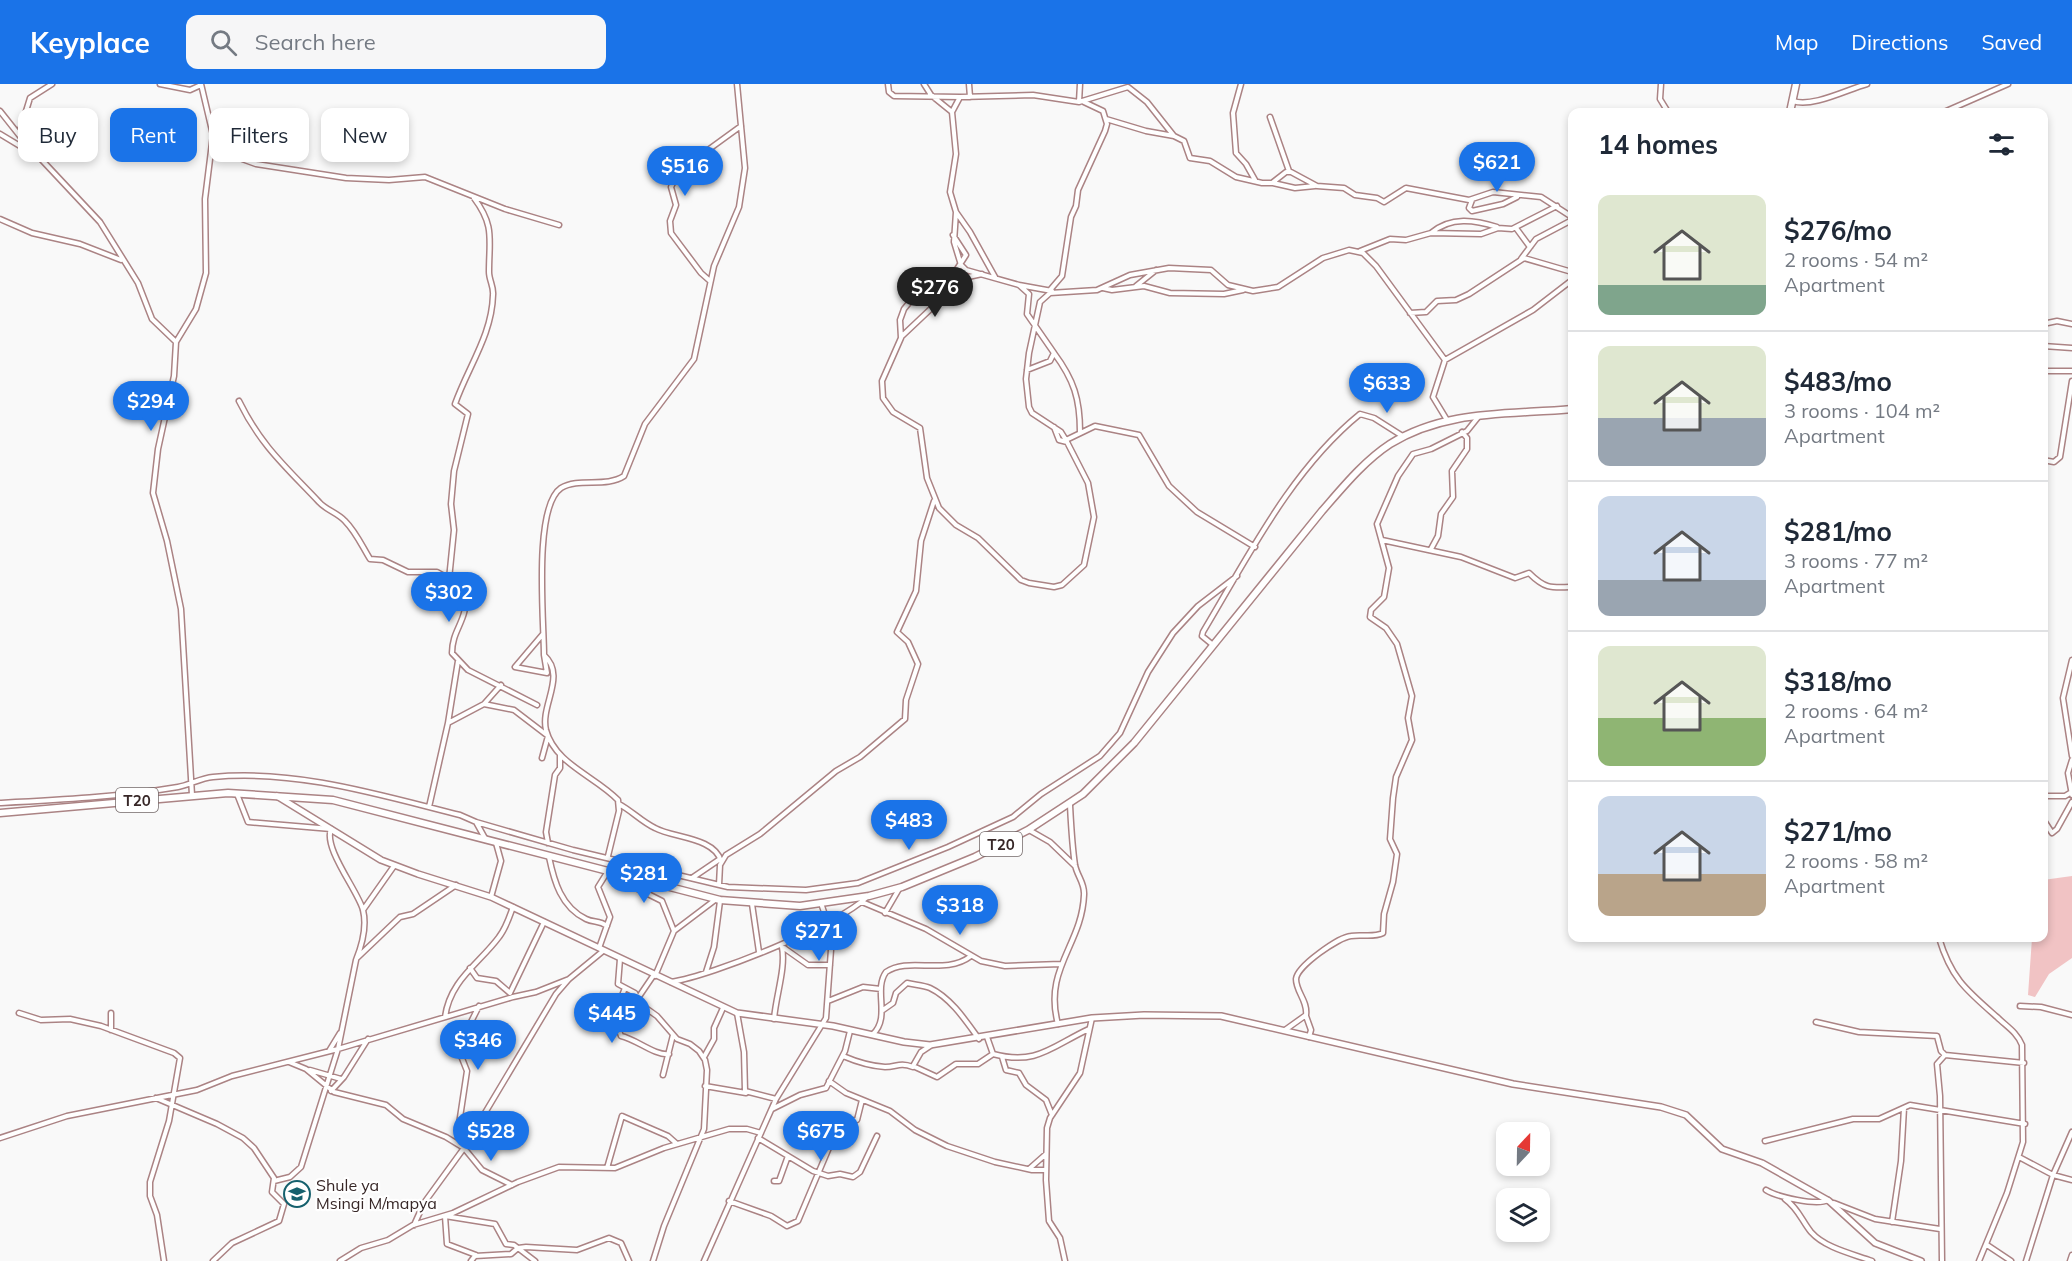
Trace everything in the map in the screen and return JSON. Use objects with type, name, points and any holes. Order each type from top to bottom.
[{"type":"main road","points":[[1791,108],[1796,84]]},
{"type":"main road","name":"T20","points":[[0,813],[192,795],[275,795],[333,800],[718,899],[752,904],[821,903],[869,896],[902,887],[965,861],[1028,830],[1070,804],[1098,780],[1134,743],[1355,474],[1389,445],[1447,420],[1480,415],[1568,409]]},
{"type":"street","points":[[26,108],[31,96],[52,84]]},
{"type":"street","points":[[160,84],[190,90],[201,84],[209,113]]},
{"type":"street","points":[[543,633],[516,667],[547,673],[543,633],[544,526],[554,496],[566,486],[614,481],[626,473],[634,446],[645,424],[694,360],[710,281],[740,201],[745,168],[737,84]]},
{"type":"street","points":[[888,84],[889,92],[894,96],[1033,95],[1081,102],[1103,111],[1106,118],[1103,137],[1078,190],[1076,206],[1071,217],[1062,276],[1050,290]]},
{"type":"street","points":[[924,84],[933,96],[952,112]]},
{"type":"street","points":[[969,84],[970,97]]},
{"type":"street","points":[[1080,84],[1081,102]]},
{"type":"street","points":[[1241,84],[1233,113],[1236,153],[1246,164],[1255,181]]},
{"type":"street","points":[[1661,84],[1660,99],[1666,108]]},
{"type":"street","points":[[1792,100],[1801,103],[1834,96],[1867,84]]},
{"type":"street","points":[[1953,108],[2008,84]]},
{"type":"street","points":[[1081,102],[1130,88],[1151,106],[1174,136]]},
{"type":"street","points":[[960,97],[952,112],[956,154],[950,192],[956,212],[970,232],[995,278]]},
{"type":"street","points":[[0,111],[18,133]]},
{"type":"street","points":[[1270,117],[1289,171],[1317,186]]},
{"type":"street","points":[[1106,118],[1146,131],[1174,136],[1184,141],[1192,159],[1210,160],[1236,177],[1255,181],[1294,188],[1317,186],[1344,188],[1355,195],[1377,198],[1384,202],[1406,188],[1472,200],[1494,192],[1542,197],[1568,215]]},
{"type":"street","points":[[11,124],[18,122]]},
{"type":"street","points":[[710,281],[701,273],[671,233],[670,221],[676,205],[671,186],[679,171],[741,126]]},
{"type":"street","points":[[0,134],[18,144]]},
{"type":"street","points":[[42,162],[100,222],[138,283],[152,320],[176,342]]},
{"type":"street","points":[[192,795],[181,609],[153,493],[158,449],[174,376],[176,342],[196,309],[206,276],[205,199],[210,162]]},
{"type":"street","points":[[250,162],[346,178],[389,180],[424,177],[457,188],[474,198],[559,225]]},
{"type":"street","points":[[1272,183],[1289,171]]},
{"type":"street","points":[[1472,200],[1469,208],[1472,211],[1508,202],[1517,196]]},
{"type":"street","points":[[449,579],[454,530],[451,503],[455,468],[468,414],[455,404],[483,342],[493,294],[489,271],[490,239],[487,218],[474,198]]},
{"type":"street","points":[[1431,233],[1440,226],[1471,220],[1498,228],[1516,228],[1558,206]]},
{"type":"street","points":[[956,212],[953,234],[959,267]]},
{"type":"street","points":[[0,219],[32,233],[80,244],[123,261]]},
{"type":"street","points":[[1409,313],[1426,312],[1437,301],[1456,300],[1469,294],[1520,260],[1541,236],[1568,220]]},
{"type":"street","points":[[1523,236],[1525,223]]},
{"type":"street","points":[[959,267],[1019,285],[1056,292],[1103,288],[1112,290],[1135,286],[1170,293],[1224,294],[1278,287],[1323,258],[1349,250],[1358,251],[1384,241],[1406,240],[1431,233],[1481,234],[1498,228]]},
{"type":"street","points":[[1516,228],[1530,248]]},
{"type":"street","points":[[901,338],[900,320],[904,309],[915,293],[959,267],[966,255],[953,234]]},
{"type":"street","points":[[1358,251],[1376,266],[1445,360]]},
{"type":"street","points":[[1520,260],[1531,259],[1568,271]]},
{"type":"street","points":[[1103,288],[1130,275],[1156,270],[1205,268],[1214,272],[1228,285],[1244,290]]},
{"type":"street","points":[[1135,286],[1156,270]]},
{"type":"street","points":[[934,283],[982,274]]},
{"type":"street","points":[[943,282],[937,303],[923,314],[901,338],[885,372],[883,398],[889,409],[920,428],[925,465],[934,501],[946,516],[978,538],[1021,580],[1048,587],[1062,585],[1084,565],[1094,521],[1088,483],[1067,441]]},
{"type":"street","points":[[1447,420],[1433,397],[1445,360],[1534,309],[1568,283]]},
{"type":"street","points":[[1019,285],[1029,294],[1027,314],[1073,382],[1079,407],[1080,433]]},
{"type":"street","points":[[1044,289],[1034,326],[1027,370],[1030,411],[1054,427],[1059,440],[1067,441],[1095,426],[1138,435],[1169,486],[1197,512],[1255,547]]},
{"type":"street","points":[[1040,302],[1056,292]]},
{"type":"street","points":[[2048,323],[2057,321],[2072,324]]},
{"type":"street","points":[[2048,346],[2072,348]]},
{"type":"street","points":[[1027,370],[1050,361],[1054,352]]},
{"type":"street","points":[[2048,371],[2072,371]]},
{"type":"street","points":[[2048,461],[2054,462],[2060,457],[2072,381]]},
{"type":"street","points":[[239,401],[256,434],[272,456],[319,502],[343,519],[362,543],[370,559],[383,560],[407,572],[435,571],[453,581],[458,590],[465,592],[465,616],[456,632],[452,652],[468,670],[537,705]]},
{"type":"street","points":[[1214,645],[1202,636],[1203,632],[1255,547],[1310,465],[1360,414],[1374,418],[1404,437]]},
{"type":"street","points":[[1309,1038],[1311,1030],[1306,1015],[1305,1001],[1297,983],[1299,971],[1347,936],[1376,936],[1383,933],[1384,914],[1393,882],[1397,854],[1390,839],[1393,798],[1396,777],[1412,740],[1408,718],[1413,700],[1397,644],[1386,628],[1370,617],[1371,609],[1384,597],[1388,574],[1382,540],[1377,527],[1378,519],[1407,460],[1413,454],[1431,449],[1473,426],[1480,415]]},
{"type":"street","points":[[1431,549],[1438,536],[1442,514],[1453,497],[1452,471],[1467,449],[1467,438],[1462,432]]},
{"type":"street","points":[[692,879],[731,850],[760,834],[836,771],[862,756],[906,719],[906,700],[918,664],[908,642],[897,632],[916,591],[921,541],[934,501]]},
{"type":"street","points":[[1382,540],[1431,549],[1515,578],[1529,573],[1538,581],[1554,589],[1568,587]]},
{"type":"street","points":[[0,803],[93,798],[190,784],[211,777],[288,778],[351,788],[429,807],[548,843],[718,885],[806,890],[851,885],[948,847],[1013,817],[1041,794],[1110,747],[1164,644],[1198,606],[1237,576]]},
{"type":"street","points":[[544,655],[551,661],[554,679],[545,718],[549,736],[560,754],[611,793],[620,804],[654,828],[699,842],[718,854],[720,860],[718,885]]},
{"type":"street","points":[[2048,796],[2071,794],[2068,773],[2072,758],[2063,698],[2072,660]]},
{"type":"street","points":[[429,807],[448,723],[458,661]]},
{"type":"street","points":[[448,723],[484,704],[501,686]]},
{"type":"street","points":[[484,704],[514,710],[549,736]]},
{"type":"street","points":[[542,758],[549,736]]},
{"type":"street","points":[[548,843],[546,832],[555,775],[560,768],[560,754]]},
{"type":"street","points":[[237,794],[248,822],[331,829]]},
{"type":"street","points":[[275,795],[394,866],[490,897],[737,1013],[822,1024],[930,1045],[979,1039],[1092,1018],[1144,1015],[1221,1016],[1514,1084],[1677,1111],[1696,1123],[1722,1149],[1762,1163],[1828,1201],[1875,1219],[1940,1229]]},
{"type":"street","points":[[2048,827],[2052,833],[2057,829],[2072,802]]},
{"type":"street","points":[[608,856],[620,804]]},
{"type":"street","points":[[1058,1024],[1055,993],[1061,964],[1077,928],[1083,906],[1083,883],[1076,866],[1070,804]]},
{"type":"street","points":[[476,822],[486,840]]},
{"type":"street","points":[[274,1181],[290,1177],[300,1169],[329,1089],[364,926],[363,910],[344,877],[329,837],[331,829]]},
{"type":"street","points":[[1028,830],[1050,842],[1076,866]]},
{"type":"street","points":[[490,897],[501,861],[495,842]]},
{"type":"street","points":[[548,856],[554,881],[570,908],[589,921],[598,920],[607,926]]},
{"type":"street","points":[[623,860],[628,877]]},
{"type":"street","points":[[363,910],[394,866]]},
{"type":"street","points":[[413,1226],[424,1203],[464,1148],[547,1007],[569,979],[601,950],[609,910],[598,887],[608,871]]},
{"type":"street","points":[[620,875],[634,887],[662,901],[675,931]]},
{"type":"street","points":[[356,960],[400,917],[413,914],[457,885]]},
{"type":"street","points":[[885,913],[902,887]]},
{"type":"street","points":[[668,982],[706,973],[782,945],[828,922],[869,896]]},
{"type":"street","points":[[653,1261],[658,1241],[677,1198],[706,1117],[706,1070],[704,1058],[693,1046],[676,1039],[657,1016],[637,1003],[637,997],[654,976],[675,931],[718,899]]},
{"type":"street","points":[[706,973],[715,943],[718,899]]},
{"type":"street","points":[[862,902],[926,929],[971,956],[1005,966],[1061,964]]},
{"type":"street","points":[[704,1261],[776,1099],[826,1018],[832,936],[821,903]]},
{"type":"street","points":[[752,904],[759,952]]},
{"type":"street","points":[[445,1017],[454,988],[498,939],[513,908]]},
{"type":"street","points":[[512,995],[544,922]]},
{"type":"street","points":[[1940,942],[1951,972],[1958,981],[2019,1036],[2024,1063],[2025,1124],[2019,1157],[1979,1261]]},
{"type":"street","points":[[782,945],[808,964],[830,965]]},
{"type":"street","points":[[774,1019],[776,992],[784,964],[782,945]]},
{"type":"street","points":[[872,1035],[880,1026],[881,989],[884,974],[895,966],[938,968],[947,963],[963,962],[971,956]]},
{"type":"street","points":[[620,959],[618,983],[637,997]]},
{"type":"street","points":[[470,968],[477,978],[496,981],[512,995]]},
{"type":"street","points":[[0,1138],[67,1116],[174,1095],[329,1052],[512,995],[536,993],[569,979]]},
{"type":"street","points":[[882,1010],[893,1003],[896,993],[908,983],[921,985],[939,993],[957,1010],[979,1039]]},
{"type":"street","points":[[828,1002],[863,987],[881,989]]},
{"type":"street","points":[[625,988],[621,998],[624,1005],[618,1026],[621,1036],[646,1045],[658,1054],[669,1054]]},
{"type":"street","points":[[468,1141],[459,1124],[467,1067],[454,1033],[456,1026],[470,1026],[480,1006]]},
{"type":"street","points":[[2020,1006],[2041,1007],[2072,1015]]},
{"type":"street","points":[[704,1058],[714,1039],[714,1028],[723,1008]]},
{"type":"street","points":[[19,1013],[41,1020],[70,1018],[111,1030],[179,1057],[172,1105],[150,1186],[164,1261]]},
{"type":"street","points":[[111,1013],[111,1030]]},
{"type":"street","points":[[737,1013],[744,1057],[743,1080],[745,1091],[749,1094]]},
{"type":"street","points":[[1283,1031],[1298,1023],[1306,1015]]},
{"type":"street","points":[[1065,1261],[1060,1238],[1049,1221],[1047,1128],[1052,1115],[1080,1073],[1092,1018]]},
{"type":"street","points":[[1816,1022],[1859,1032],[1937,1036],[1941,1051],[1945,1055],[2024,1063]]},
{"type":"street","points":[[843,1056],[859,1064],[885,1067],[899,1063],[938,1076],[956,1064],[978,1064],[993,1054],[1040,1056],[1068,1038],[1089,1029]]},
{"type":"street","points":[[329,1052],[342,1030]]},
{"type":"street","points":[[771,1109],[800,1095],[824,1089],[843,1056],[850,1031]]},
{"type":"street","points":[[663,1075],[673,1034]]},
{"type":"street","points":[[987,1037],[993,1054]]},
{"type":"street","points":[[329,1089],[341,1080],[369,1038]]},
{"type":"street","points":[[914,1067],[921,1053],[930,1045]]},
{"type":"street","points":[[1942,1261],[1940,1109],[1937,1064],[1945,1055]]},
{"type":"street","points":[[1002,1056],[1006,1070],[1017,1071],[1026,1085],[1046,1100],[1052,1115]]},
{"type":"street","points":[[288,1062],[341,1080]]},
{"type":"street","points":[[306,1069],[329,1089],[386,1106],[403,1119],[436,1132],[464,1148],[482,1170],[512,1185]]},
{"type":"street","points":[[829,1082],[862,1100],[890,1110],[915,1130],[947,1146],[1028,1169],[1047,1170]]},
{"type":"street","points":[[705,1086],[776,1099]]},
{"type":"street","points":[[156,1098],[217,1124],[243,1138],[254,1148],[274,1181],[272,1191],[284,1206],[280,1221],[232,1243],[213,1261]]},
{"type":"street","points":[[729,1201],[790,1225],[800,1219],[835,1133],[841,1132],[846,1121],[857,1120],[862,1100]]},
{"type":"street","points":[[1765,1141],[1853,1119],[1881,1119],[1914,1105],[2025,1124]]},
{"type":"street","points":[[1892,1222],[1901,1161],[1904,1108]]},
{"type":"street","points":[[607,1168],[622,1116],[668,1136],[677,1144]]},
{"type":"street","points":[[340,1261],[362,1248],[388,1240],[413,1226],[445,1216],[512,1185],[559,1167],[615,1168],[677,1144],[734,1128],[760,1133]]},
{"type":"street","points":[[2026,1261],[2053,1175],[2072,1132]]},
{"type":"street","points":[[758,1138],[820,1173],[828,1176],[840,1173],[853,1177],[858,1175],[877,1136]]},
{"type":"street","points":[[1028,1169],[1047,1154]]},
{"type":"street","points":[[774,1181],[782,1178],[788,1156]]},
{"type":"street","points":[[2019,1157],[2053,1175],[2072,1180]]},
{"type":"street","points":[[1766,1190],[1785,1199],[1794,1207],[1815,1236],[1835,1248],[1872,1261]]},
{"type":"street","points":[[1785,1199],[1821,1203],[1828,1201]]},
{"type":"street","points":[[1828,1201],[1875,1244],[1921,1261]]},
{"type":"street","points":[[445,1216],[495,1224],[506,1244],[518,1248],[577,1250],[609,1238],[621,1243],[629,1261]]},
{"type":"street","points":[[445,1216],[447,1244],[479,1256],[511,1254],[518,1248]]},
{"type":"street","points":[[1987,1245],[2011,1261]]},
{"type":"street","points":[[518,1248],[535,1261]]},
{"type":"street","points":[[2070,1261],[2072,1255]]},
{"type":"street","points":[[471,1261],[479,1256]]},
{"type":"shaded area","points":[[2072,876],[2072,958],[2049,974],[2035,997],[2028,995],[2032,942],[2048,942],[2048,879]]},
{"type":"place","name":"Shule ya Msingi M/mapya","points":[[297,1194]]}]
